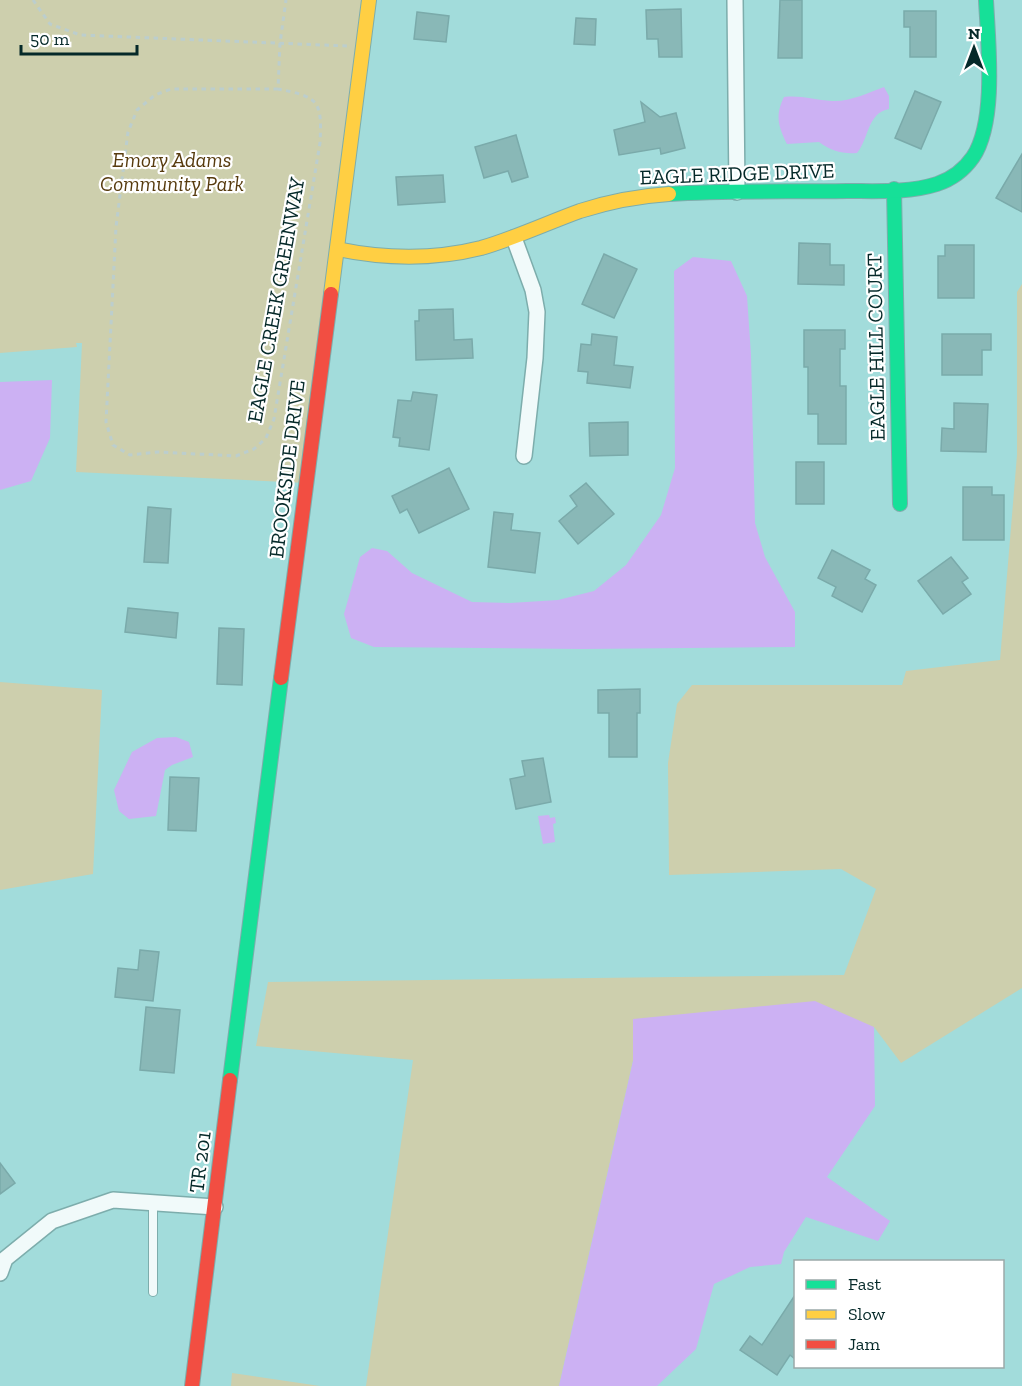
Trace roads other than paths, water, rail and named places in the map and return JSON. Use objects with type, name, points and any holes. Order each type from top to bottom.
[{"type":"street","name":"BROOKSIDE DRIVE","points":[[248,944],[369,0]]},
{"type":"street","points":[[735,0],[737,192]]},
{"type":"street","name":"EAGLE RIDGE DRIVE","points":[[336,249],[368,256],[414,258],[459,253],[514,238],[579,211],[624,200],[670,194],[894,189],[935,185],[964,168],[977,150],[985,129],[986,0]]},
{"type":"street","name":"EAGLE HILL COURT","points":[[894,189],[900,504]]},
{"type":"street","points":[[514,238],[533,290],[537,312],[535,358],[524,456]]},
{"type":"street","name":"TR 201","points":[[192,1386],[248,944]]},
{"type":"street","points":[[0,1273],[5,1259],[52,1221],[114,1200],[215,1207]]},
{"type":"lane","points":[[153,1203],[153,1292]]},
{"type":"park label","name":"Emory Adams Community Park","points":[[172,172]]}]
